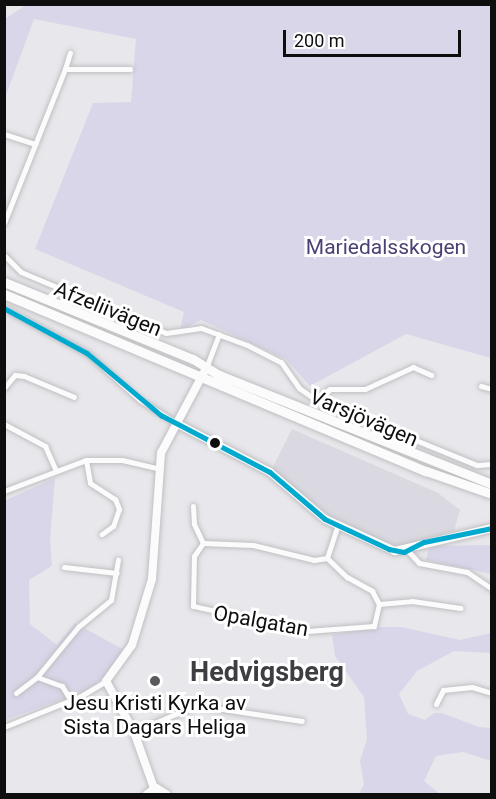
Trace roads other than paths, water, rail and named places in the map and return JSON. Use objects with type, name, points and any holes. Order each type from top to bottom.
[{"type":"highway","points":[[4,282],[206,368],[492,484]]},
{"type":"highway","points":[[4,294],[426,471],[492,494]]},
{"type":"street","points":[[4,224],[70,54]]},
{"type":"street","points":[[65,69],[130,69]]},
{"type":"street","points":[[4,134],[35,144]]},
{"type":"street","name":"Afzeliivägen","points":[[4,255],[21,272],[166,333],[201,328],[219,334]]},
{"type":"street","points":[[4,309],[87,353],[140,400],[176,423],[270,472],[315,512],[395,551],[408,551],[424,543],[492,528]]},
{"type":"street","points":[[4,727],[71,701],[106,681],[132,645],[152,579],[158,533],[158,468],[176,423],[206,368],[219,334]]},
{"type":"street","name":"Varsjövägen","points":[[219,334],[274,358],[304,394],[477,465],[492,464]]},
{"type":"street","points":[[315,399],[330,389],[365,389],[413,367],[431,375]]},
{"type":"street","points":[[4,388],[15,375],[24,376],[74,397]]},
{"type":"street","points":[[481,386],[492,389]]},
{"type":"street","points":[[4,423],[45,446],[56,471]]},
{"type":"street","points":[[4,491],[86,460],[122,460],[158,468]]},
{"type":"street","points":[[86,460],[90,483],[115,499],[119,509],[113,526],[102,534]]},
{"type":"street","points":[[193,506],[194,524],[203,543],[253,545],[314,560],[327,558]]},
{"type":"street","points":[[327,558],[338,525]]},
{"type":"street","name":"Opalgatan","points":[[203,543],[194,556],[191,601],[197,610],[239,614],[286,628],[322,632],[374,626],[379,604]]},
{"type":"street","points":[[408,551],[419,563],[467,572],[492,589]]},
{"type":"street","points":[[327,558],[347,577],[372,591],[379,604],[412,601],[461,608]]},
{"type":"street","points":[[16,693],[37,677],[78,627],[111,600],[118,560]]},
{"type":"street","points":[[64,567],[117,573]]},
{"type":"street","points":[[37,677],[62,686],[71,701]]},
{"type":"street","points":[[106,681],[134,732],[154,788],[166,795]]},
{"type":"street","points":[[436,704],[443,690],[472,687],[492,693]]},
{"type":"street","points":[[134,732],[196,705],[299,721]]},
{"type":"street","points":[[147,795],[154,788]]},
{"type":"place","name":"Jesu Kristi Kyrka av Sista Dagars Heliga","points":[[155,681]]},
{"type":"district","name":"Hedvigsberg","points":[[267,673]]},
{"type":"park label","name":"Mariedalsskogen","points":[[386,247]]}]
